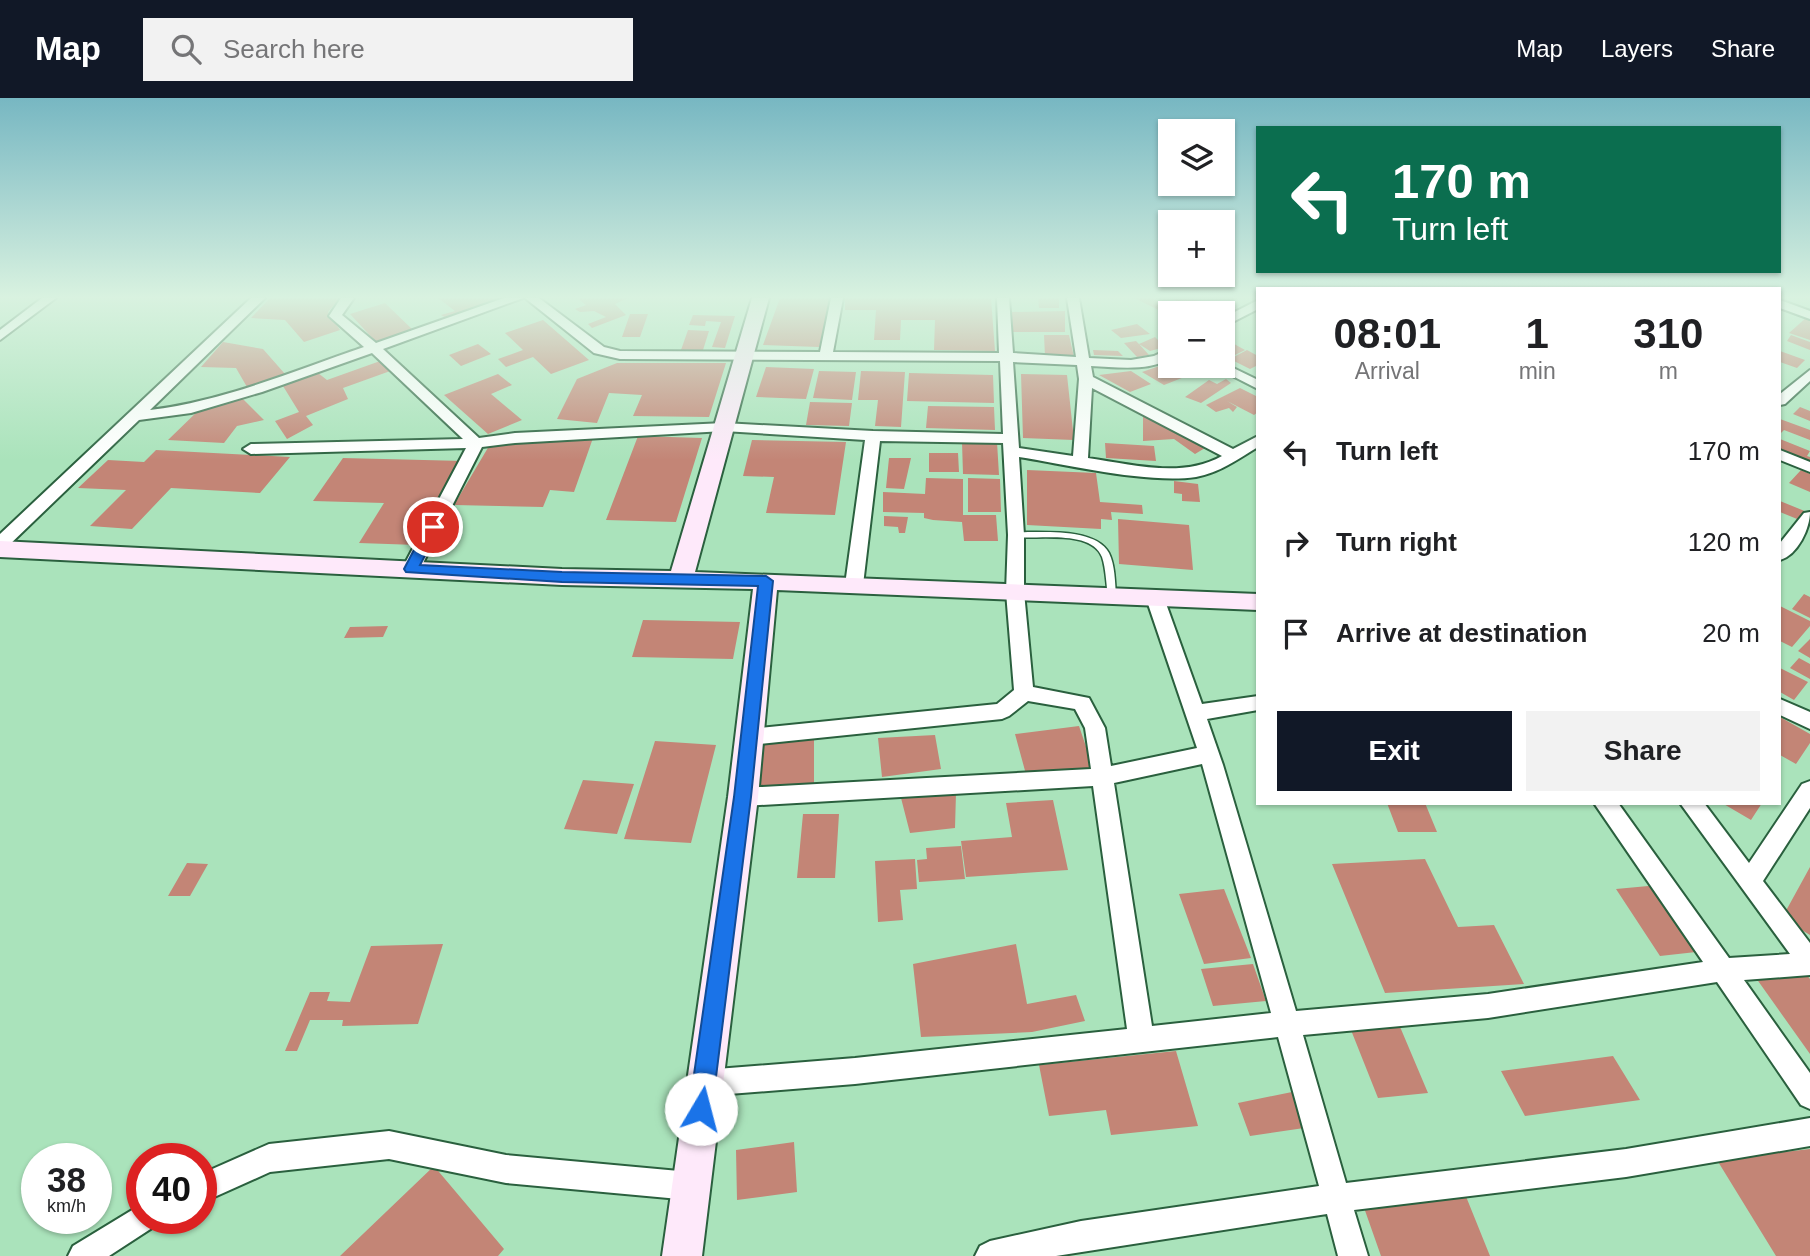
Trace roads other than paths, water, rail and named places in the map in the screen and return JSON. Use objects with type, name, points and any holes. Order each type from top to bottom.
[{"type":"street","points":[[0,547],[203,352]]},
{"type":"street","points":[[136,416],[186,411],[362,352]]},
{"type":"street","points":[[378,352],[477,443]]},
{"type":"street","points":[[606,352],[1005,357],[1147,363],[1158,358]]},
{"type":"street","points":[[1005,352],[1016,534],[1015,592],[1024,693]]},
{"type":"street","points":[[1080,460],[1086,379],[1081,352]]},
{"type":"street","points":[[681,579],[745,354]]},
{"type":"street","points":[[1235,374],[1256,384]]},
{"type":"street","points":[[1781,400],[1810,374]]},
{"type":"street","points":[[1086,379],[1234,456]]},
{"type":"street","points":[[251,449],[477,443],[515,438],[724,427],[1010,445],[1157,473],[1195,472],[1215,466],[1256,442]]},
{"type":"street","points":[[854,585],[873,436]]},
{"type":"street","points":[[411,569],[477,443]]},
{"type":"street","points":[[1781,454],[1810,467]]},
{"type":"street","points":[[1781,553],[1810,517]]},
{"type":"street","points":[[0,547],[411,569],[1256,602]]},
{"type":"street","points":[[682,1256],[743,797],[766,581]]},
{"type":"street","points":[[1155,598],[1209,754],[1353,1256]]},
{"type":"street","points":[[750,737],[1002,711],[1024,693],[1082,703],[1095,728],[1141,1040]]},
{"type":"street","points":[[1195,713],[1256,704]]},
{"type":"street","points":[[1781,706],[1810,721]]},
{"type":"street","points":[[743,797],[1101,777],[1209,754]]},
{"type":"street","points":[[1749,883],[1810,790]]},
{"type":"street","points":[[1606,805],[1810,1096]]},
{"type":"street","points":[[1692,805],[1810,963]]},
{"type":"street","points":[[704,1083],[855,1071],[1286,1024],[1488,1006],[1723,970],[1810,963]]},
{"type":"street","points":[[990,1256],[1081,1236],[1336,1198],[1626,1163],[1810,1132]]},
{"type":"street","points":[[217,1182],[269,1158],[389,1145],[506,1169],[690,1186]]},
{"type":"street","points":[[83,1256],[126,1228]]},
{"type":"lane","points":[[1016,534],[1086,538],[1098,544],[1105,554],[1112,596]]}]
